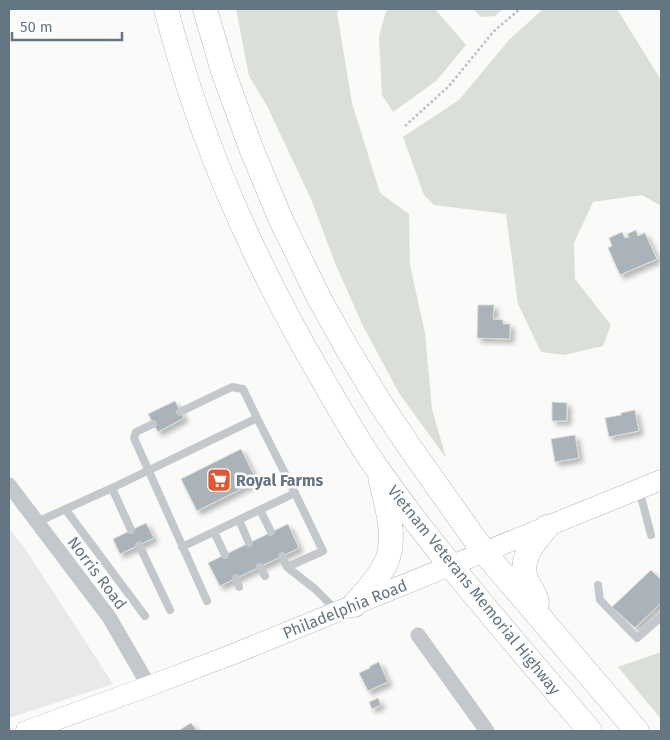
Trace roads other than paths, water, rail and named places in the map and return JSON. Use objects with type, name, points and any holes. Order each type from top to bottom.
[{"type":"highway","name":"Vietnam Veterans Memorial Highway","points":[[166,9],[203,128],[225,184],[288,319],[348,423],[379,472],[422,530],[590,731]]},
{"type":"highway","name":"Vietnam Veterans Memorial Highway","points":[[205,9],[223,71],[251,148],[281,220],[319,298],[348,350],[380,403],[484,552],[637,731]]},
{"type":"highway","points":[[346,609],[372,585],[389,556],[391,536],[388,510],[379,472]]},
{"type":"highway","points":[[537,612],[536,599],[526,579],[524,568],[527,556],[535,540],[547,527]]},
{"type":"main road","name":"Philadelphia Road","points":[[32,730],[346,609],[661,480]]},
{"type":"street","name":"Norris Road","points":[[9,485],[109,617],[149,686]]},
{"type":"street","points":[[418,635],[487,731]]},
{"type":"lane","points":[[180,412],[232,387],[243,389],[323,551],[287,566]]},
{"type":"lane","points":[[37,522],[66,510],[257,418]]},
{"type":"lane","points":[[153,424],[136,432],[134,438],[207,600]]},
{"type":"lane","points":[[112,488],[131,530]]},
{"type":"lane","points":[[639,489],[651,535]]},
{"type":"lane","points":[[182,547],[296,493]]},
{"type":"lane","points":[[66,510],[145,616]]},
{"type":"lane","points":[[260,510],[271,532]]},
{"type":"lane","points":[[239,520],[249,543]]},
{"type":"lane","points":[[214,532],[224,555]]},
{"type":"lane","points":[[138,545],[170,610]]},
{"type":"lane","points":[[282,556],[287,566],[315,589],[346,609]]},
{"type":"lane","points":[[260,567],[265,576]]},
{"type":"lane","points":[[236,578],[239,587]]},
{"type":"lane","points":[[598,585],[600,600],[637,638],[661,617]]},
{"type":"place","name":"Royal Farms","points":[[219,480]]}]
